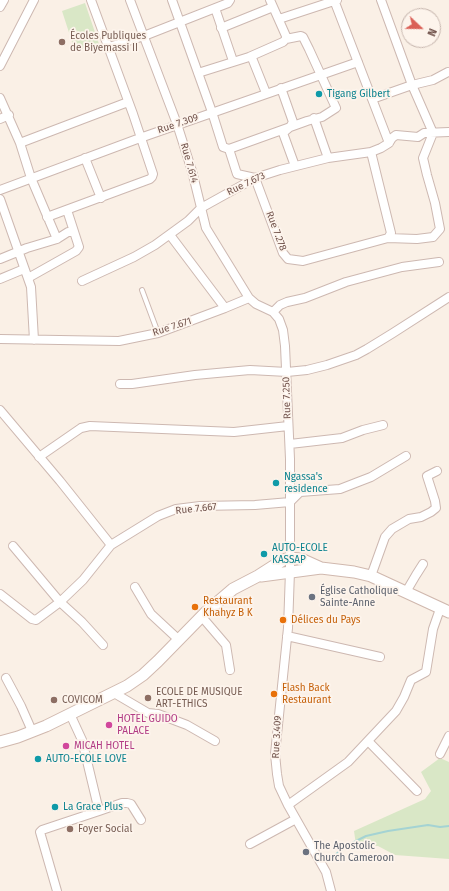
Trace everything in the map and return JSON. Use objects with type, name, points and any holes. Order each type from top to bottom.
[{"type":"main road","points":[[0,742],[18,737],[70,714],[114,693],[143,675],[202,617],[233,590],[283,560],[290,558],[301,559],[321,568]]},
{"type":"main road","points":[[258,576],[321,568],[371,576],[445,610]]},
{"type":"street","points":[[0,7],[4,0]]},
{"type":"street","points":[[0,66],[34,0]]},
{"type":"street","points":[[47,217],[150,179],[153,174],[91,0]]},
{"type":"street","name":"Rue 7.614","points":[[130,0],[177,124],[192,171],[206,228],[249,298]]},
{"type":"street","points":[[172,0],[223,147],[229,149],[314,118],[322,117],[336,108],[303,37],[299,36],[286,39],[283,42],[249,57],[198,73]]},
{"type":"street","points":[[109,47],[144,36],[228,3],[230,0]]},
{"type":"street","points":[[278,19],[335,0],[389,143]]},
{"type":"street","points":[[381,0],[412,85],[433,133]]},
{"type":"street","points":[[221,28],[272,4],[286,39]]},
{"type":"street","points":[[215,8],[233,61]]},
{"type":"street","points":[[249,57],[252,58],[266,93]]},
{"type":"street","name":"Rue 7.309","points":[[0,190],[177,124],[358,62]]},
{"type":"street","points":[[372,99],[412,85],[433,80],[448,72]]},
{"type":"street","points":[[281,88],[293,122],[283,133],[295,166]]},
{"type":"street","points":[[0,98],[9,115],[31,178],[57,240]]},
{"type":"street","points":[[20,143],[128,102]]},
{"type":"street","points":[[0,119],[9,115]]},
{"type":"street","points":[[314,118],[328,158]]},
{"type":"street","name":"Rue 7.673","points":[[82,281],[134,257],[170,235],[188,221],[201,208],[255,178],[328,158],[371,152],[389,143],[396,135],[418,137],[424,133],[449,132]]},
{"type":"street","name":"Rue 7.278","points":[[255,178],[283,253],[288,259],[302,261],[388,238],[433,237],[440,229],[436,203],[427,175],[424,158],[433,133]]},
{"type":"street","points":[[229,149],[237,174],[255,178]]},
{"type":"street","points":[[371,152],[391,233],[388,238]]},
{"type":"street","points":[[86,158],[101,198]]},
{"type":"street","points":[[0,200],[31,287],[34,340]]},
{"type":"street","points":[[28,278],[76,251],[80,247],[67,210]]},
{"type":"street","points":[[0,259],[27,248],[57,240],[68,232],[74,232]]},
{"type":"street","points":[[170,235],[225,308]]},
{"type":"street","points":[[273,312],[280,305],[287,302],[305,298],[353,280],[402,267],[439,262]]},
{"type":"street","points":[[0,278],[24,269]]},
{"type":"street","name":"Rue 7.250","points":[[290,571],[290,444],[288,426],[287,372],[320,367],[356,355],[394,333],[449,297]]},
{"type":"street","points":[[120,384],[132,384],[195,375],[250,370],[287,372],[283,330],[279,319],[273,312],[256,304],[249,298]]},
{"type":"street","name":"Rue 7.671","points":[[0,339],[119,341],[158,333],[249,298]]},
{"type":"street","points":[[0,410],[111,545]]},
{"type":"street","points":[[290,444],[342,438],[363,430],[383,425]]},
{"type":"street","points":[[39,457],[81,428],[90,426],[234,432],[288,426]]},
{"type":"street","name":"Rue 7.667","points":[[0,594],[34,620],[60,602],[83,580],[111,545],[158,516],[176,509],[200,506],[255,505],[290,502],[300,492],[340,489],[371,477],[406,456]]},
{"type":"street","points":[[371,576],[384,537],[392,529],[408,520],[421,517],[436,508],[427,476],[437,471]]},
{"type":"street","points":[[13,546],[60,602],[82,622],[103,645]]},
{"type":"street","points":[[406,592],[423,564]]},
{"type":"street","name":"Rue 3.409","points":[[290,571],[287,636],[275,754],[277,774],[279,786],[288,805],[326,872],[331,891]]},
{"type":"street","points":[[135,587],[151,614],[179,640]]},
{"type":"street","points":[[288,805],[345,766],[396,711],[404,698],[411,680],[426,672],[432,630],[445,610]]},
{"type":"street","points":[[202,617],[226,645],[230,670]]},
{"type":"street","points":[[287,636],[380,656]]},
{"type":"street","points":[[6,678],[32,731]]},
{"type":"street","points":[[114,693],[148,713],[158,714],[184,724],[215,741]]},
{"type":"street","points":[[70,714],[82,740],[100,811]]},
{"type":"street","points":[[440,754],[449,736]]},
{"type":"street","points":[[368,741],[417,791]]},
{"type":"street","points":[[57,891],[40,832],[42,830],[122,803],[131,804],[141,820]]},
{"type":"street","points":[[250,844],[296,819]]},
{"type":"lane","points":[[142,290],[158,333]]},
{"type":"green space","points":[[85,3],[99,44],[75,51],[62,11]]},
{"type":"green space","points":[[440,758],[449,762],[449,859],[395,855],[378,846],[356,845],[354,831],[425,799],[431,791],[421,772]]},
{"type":"waterway","points":[[328,860],[348,845],[366,836],[428,825],[440,827],[449,826]]},
{"type":"place","name":"Écoles Publiques de Biyemassi II","points":[[62,42]]},
{"type":"place","name":"Tigang Gilbert","points":[[319,94]]},
{"type":"place","name":"Ngassa's residence","points":[[276,483]]},
{"type":"place","name":"AUTO-ECOLE KASSAP","points":[[264,554]]},
{"type":"place","name":"Église Catholique Sainte-Anne","points":[[312,597]]},
{"type":"place","name":"Restaurant Khahyz B K","points":[[195,607]]},
{"type":"place","name":"Délices du Pays","points":[[283,620]]},
{"type":"place","name":"Flash Back Restaurant","points":[[274,694]]},
{"type":"place","name":"ECOLE DE MUSIQUE ART-ETHICS","points":[[148,698]]},
{"type":"place","name":"COVICOM","points":[[54,700]]},
{"type":"place","name":"HOTEL GUIDO PALACE","points":[[109,725]]},
{"type":"place","name":"MICAH HOTEL","points":[[66,746]]},
{"type":"place","name":"AUTO-ECOLE LOVE","points":[[38,759]]},
{"type":"place","name":"La Grace Plus","points":[[55,807]]},
{"type":"place","name":"Foyer Social","points":[[70,829]]},
{"type":"place","name":"The Apostolic Church Cameroon","points":[[306,852]]}]
